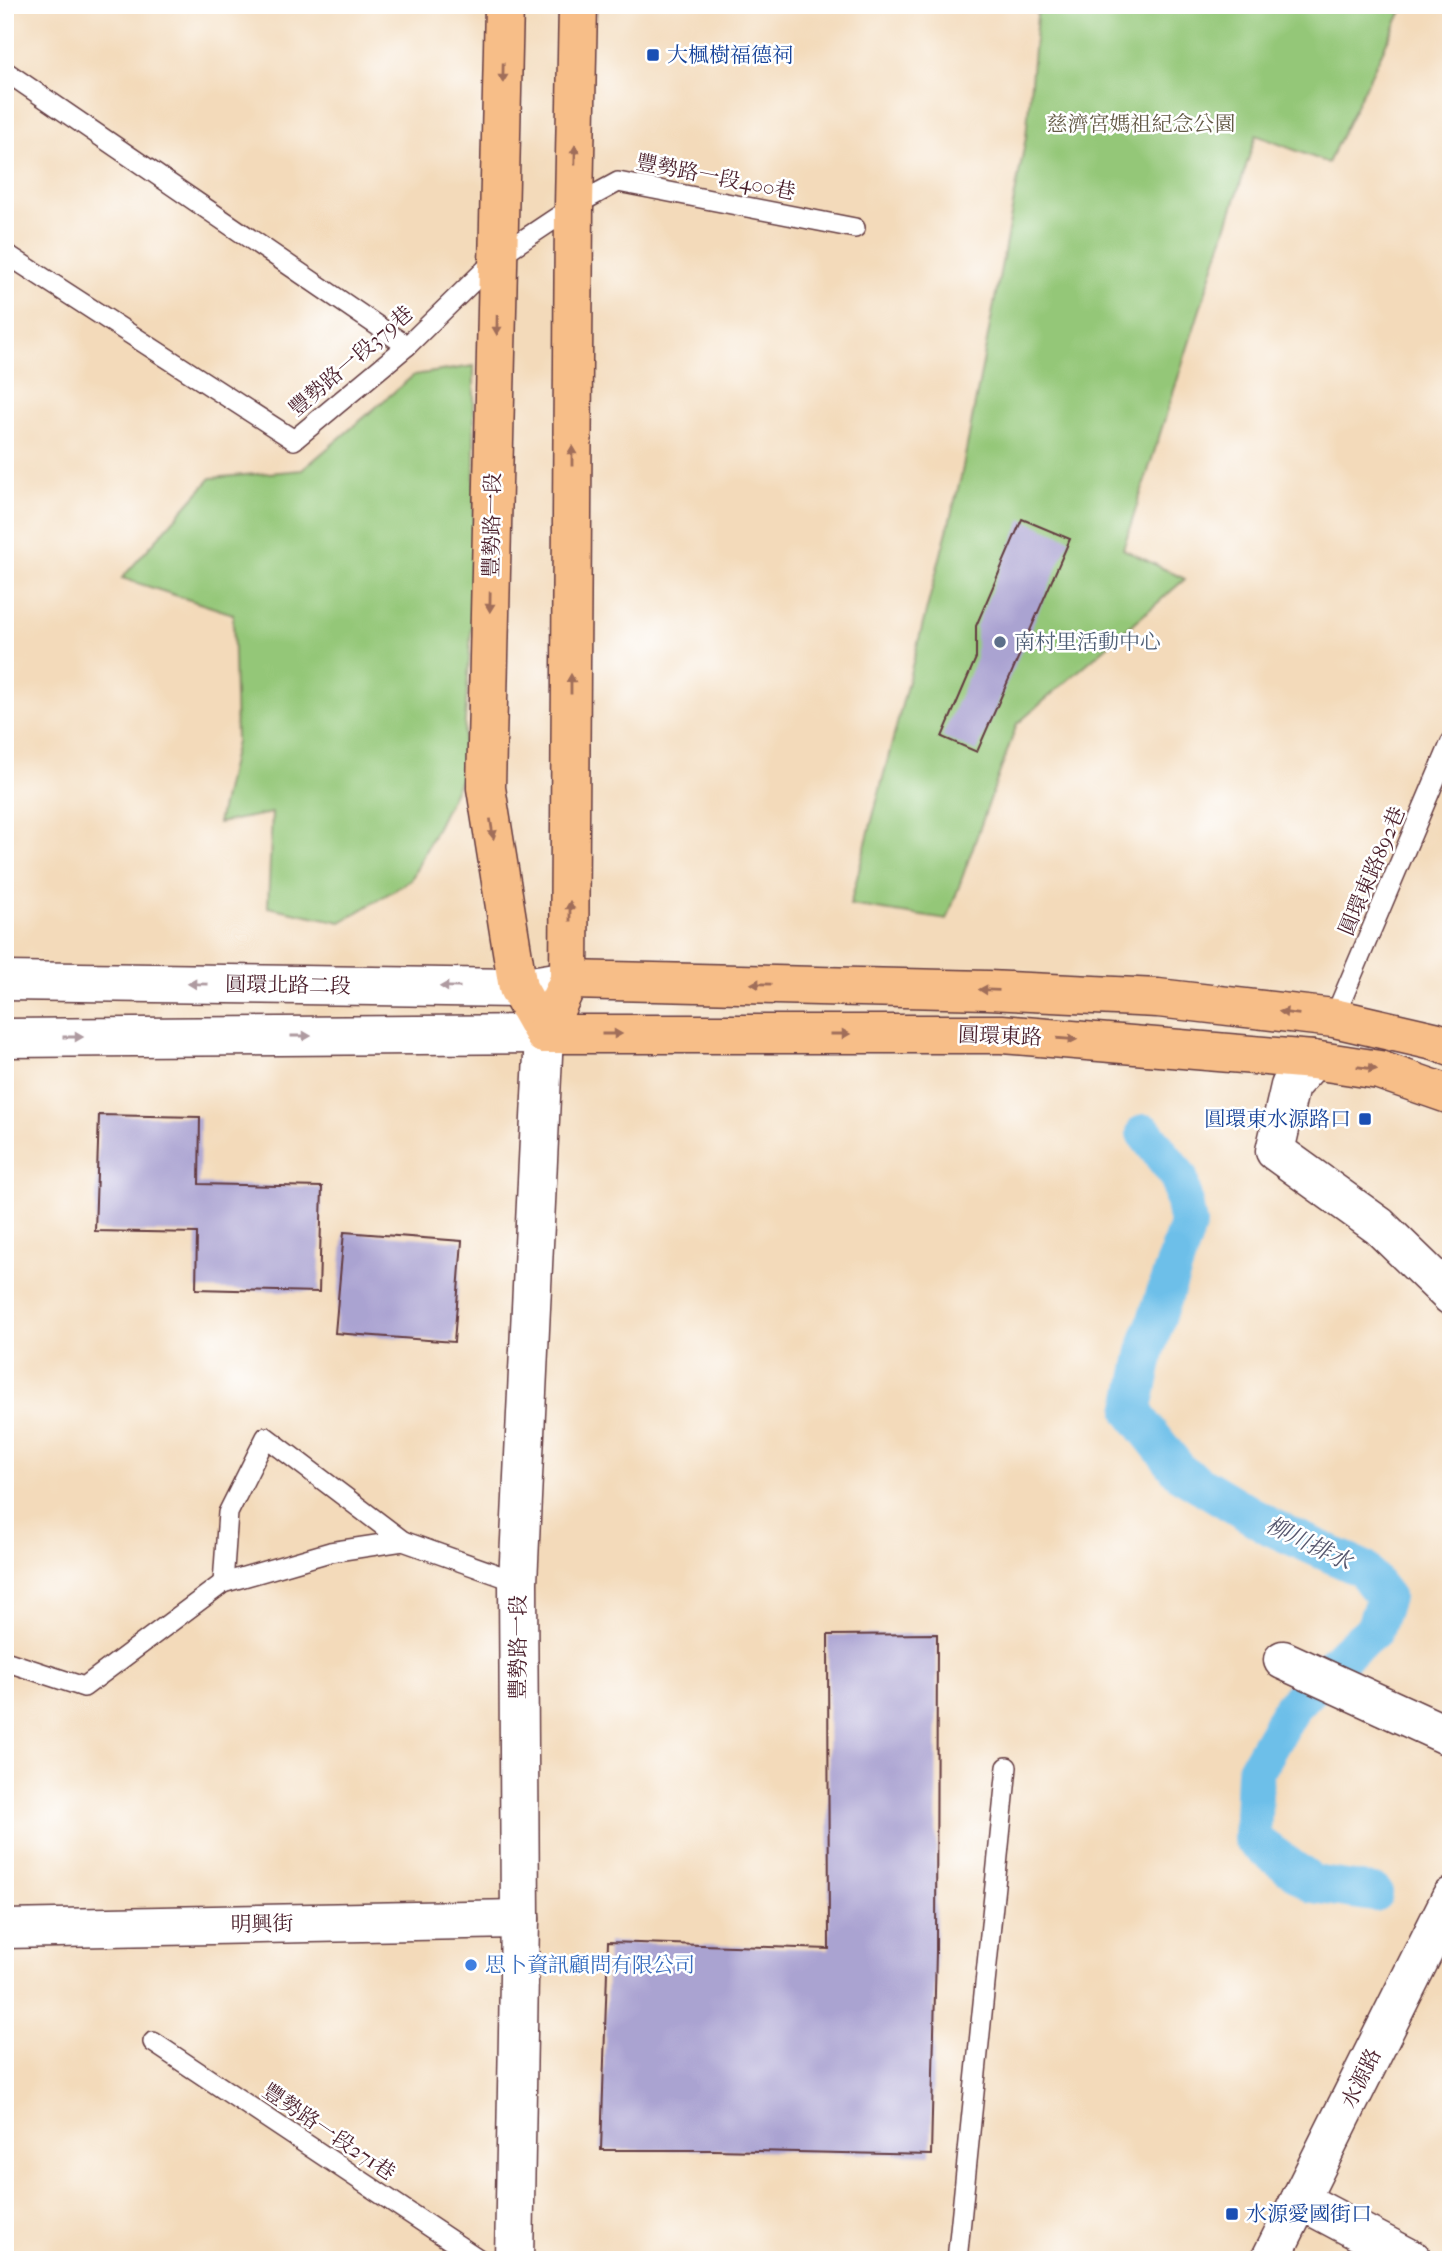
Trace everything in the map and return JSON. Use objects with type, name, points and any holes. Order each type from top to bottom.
[{"type":"main road","name":"豐勢路一段","points":[[504,5],[486,788],[518,988],[544,1034]]},
{"type":"main road","name":"豐勢路一段","points":[[544,1034],[569,979],[573,206],[578,5]]},
{"type":"main road","points":[[569,979],[989,990],[1158,998],[1335,1018],[1451,1047]]},
{"type":"main road","name":"圓環東路","points":[[544,1034],[1002,1034],[1313,1060],[1379,1070],[1451,1095]]},
{"type":"street","name":"圓環北路二段","points":[[5,981],[518,988],[569,979]]},
{"type":"street","points":[[5,1038],[544,1034]]},
{"type":"street","name":"豐勢路一段","points":[[514,2260],[520,1919],[518,1582],[544,1034]]},
{"type":"street","points":[[1313,1060],[1290,1086],[1275,1151],[1379,1226],[1451,1296]]},
{"type":"street","points":[[1283,1660],[1451,1737]]},
{"type":"street","name":"水源路","points":[[1270,2260],[1451,1897]]},
{"type":"street","name":"明興街","points":[[5,1928],[520,1919]]},
{"type":"street","points":[[1300,2200],[1413,2260]]},
{"type":"lane","points":[[5,71],[407,346]]},
{"type":"lane","name":"豐勢路一段400巷","points":[[573,206],[618,181],[855,228]]},
{"type":"lane","name":"豐勢路一段379巷","points":[[5,253],[294,440],[407,346],[499,256],[573,206]]},
{"type":"lane","name":"圓環東路892巷","points":[[1335,1018],[1451,742]]},
{"type":"lane","points":[[223,1583],[228,1513],[266,1437],[403,1541],[518,1582]]},
{"type":"lane","points":[[5,1661],[84,1687],[223,1583],[330,1552],[403,1541]]},
{"type":"lane","points":[[957,2260],[1007,1767]]},
{"type":"lane","name":"豐勢路一段271巷","points":[[153,2042],[480,2260]]},
{"type":"green space","name":"慈濟宮媽祖紀念公園","points":[[1038,5],[1405,5],[1328,163],[1256,135],[1123,549],[1185,579],[1017,724],[947,920],[850,905],[961,477],[1026,137]]},
{"type":"green space","points":[[474,366],[474,590],[461,778],[411,880],[341,922],[268,907],[272,813],[218,823],[236,742],[233,614],[122,578],[211,478],[302,470],[414,375]]},
{"type":"building","name":"南村里活動中心","points":[[1022,519],[1070,539],[977,752],[942,737],[976,658],[976,626]]},
{"type":"building","points":[[99,1115],[200,1117],[199,1184],[322,1187],[319,1292],[196,1289],[197,1233],[95,1231]]},
{"type":"building","points":[[344,1232],[462,1241],[454,1342],[335,1333]]},
{"type":"building","points":[[937,1634],[936,1951],[931,2155],[601,2150],[608,1942],[829,1949],[828,1635]]},
{"type":"waterway","name":"柳川排水","points":[[1145,1133],[1179,1177],[1188,1224],[1147,1347],[1133,1412],[1181,1473],[1271,1527],[1363,1569],[1385,1597],[1374,1630],[1346,1653],[1292,1706],[1255,1771],[1252,1839],[1313,1884],[1374,1893]]},
{"type":"place","name":"大楓樹福德祠","points":[[653,55]]},
{"type":"place","name":"南村里活動中心","points":[[1000,642]]},
{"type":"place","name":"圓環東水源路口","points":[[1365,1119]]},
{"type":"place","name":"思卜資訊顧問有限公司","points":[[471,1965]]},
{"type":"place","name":"水源愛國街口","points":[[1232,2214]]}]
